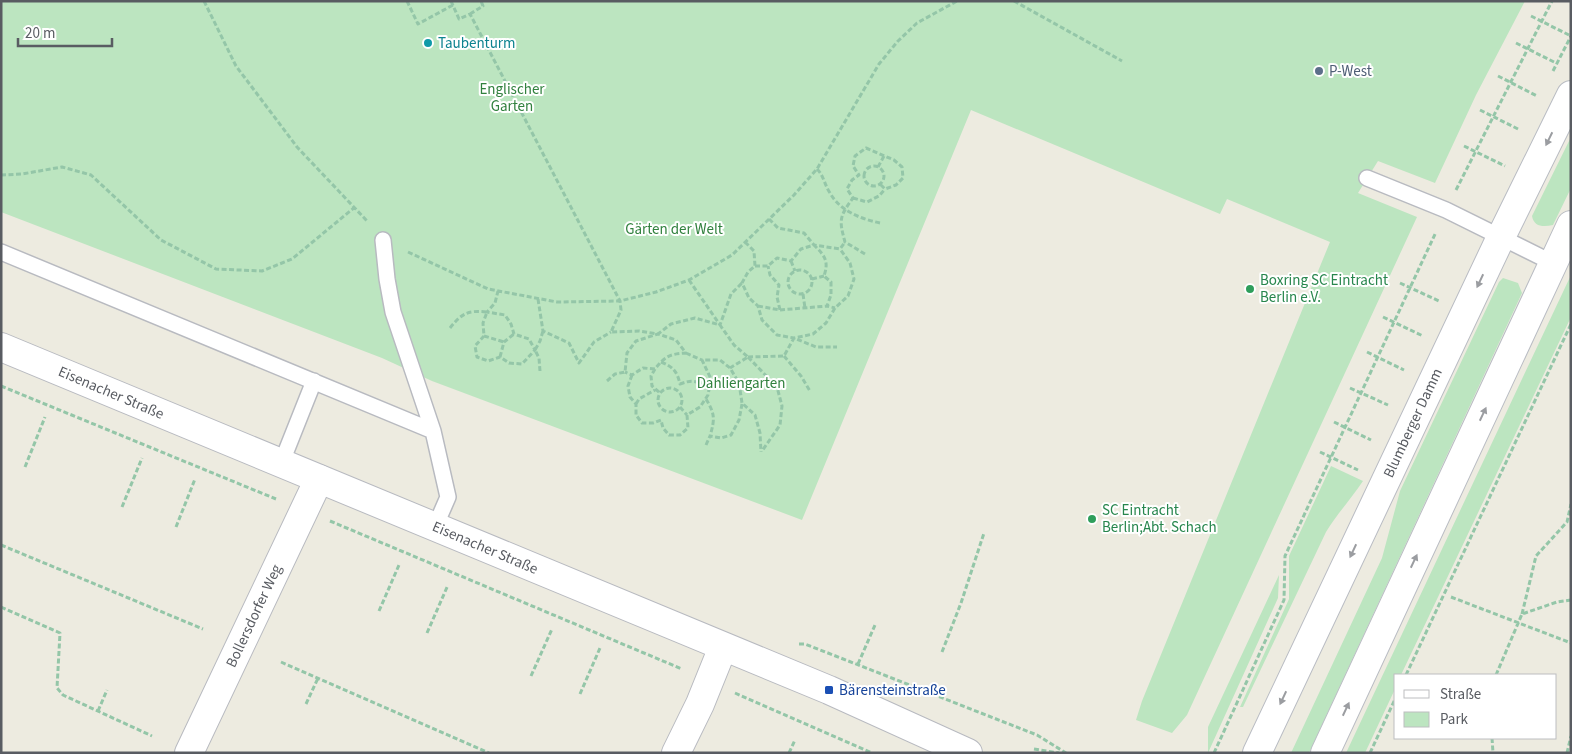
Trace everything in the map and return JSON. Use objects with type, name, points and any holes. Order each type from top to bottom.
[{"type":"street","name":"Blumberger Damm","points":[[1257,753],[1501,237],[1571,95]]},
{"type":"street","points":[[1326,753],[1571,225]]},
{"type":"street","name":"Eisenacher Straße","points":[[1,347],[829,690],[968,753]]},
{"type":"street","name":"Bollersdorfer Weg","points":[[189,753],[318,479]]},
{"type":"street","points":[[676,753],[700,704],[723,647]]},
{"type":"lane","points":[[1367,178],[1446,210],[1553,264]]},
{"type":"lane","points":[[383,240],[393,312],[433,431],[448,496],[435,527]]},
{"type":"lane","points":[[1,252],[433,431]]},
{"type":"lane","points":[[281,464],[314,382]]},
{"type":"path","points":[[204,1],[236,66],[298,147],[355,207],[383,240],[488,289],[557,302],[620,301],[656,292],[688,280],[732,255],[794,195],[817,169],[879,64],[898,41],[917,23],[957,1]]},
{"type":"path","points":[[407,1],[418,24],[452,3],[459,19],[483,6],[481,1]]},
{"type":"path","points":[[1014,1],[1122,61]]},
{"type":"path","points":[[1214,753],[1284,600],[1285,556],[1446,210],[1552,1]]},
{"type":"path","points":[[470,14],[620,301],[621,310],[610,332]]},
{"type":"path","points":[[1531,16],[1570,36]]},
{"type":"path","points":[[1516,43],[1556,63]]},
{"type":"path","points":[[1498,76],[1540,97]]},
{"type":"path","points":[[1480,110],[1523,131]]},
{"type":"path","points":[[1464,146],[1505,166]]},
{"type":"path","points":[[878,167],[868,168],[861,175],[852,180],[847,189],[853,198],[868,202],[879,196],[885,189],[896,185],[903,178],[902,167],[894,160],[866,148],[856,156],[853,166],[861,175],[866,182],[871,186],[880,184]]},
{"type":"path","points":[[878,167],[884,156]]},
{"type":"path","points":[[878,167],[884,175],[880,184]]},
{"type":"path","points":[[1,175],[62,168],[91,175],[161,240],[216,268],[262,271],[292,259],[355,207]]},
{"type":"path","points":[[817,169],[823,175],[830,194],[845,209],[862,219],[880,223]]},
{"type":"path","points":[[880,184],[885,189]]},
{"type":"path","points":[[853,198],[845,209],[840,222],[845,242],[865,254]]},
{"type":"path","points":[[769,219],[778,228],[804,233],[823,255],[827,266],[824,276]]},
{"type":"path","points":[[745,242],[754,251],[755,266]]},
{"type":"path","points":[[840,250],[845,242]]},
{"type":"path","points":[[784,356],[794,338],[813,334],[826,323],[835,308],[848,296],[854,279],[850,263],[840,250],[814,245],[801,249],[791,261]]},
{"type":"path","points":[[720,325],[731,294],[742,283],[748,272],[755,266],[768,266],[777,258],[791,261]]},
{"type":"path","points":[[791,261],[795,271]]},
{"type":"path","points":[[768,266],[770,275],[779,285]]},
{"type":"path","points":[[803,270],[812,279],[810,290],[800,295],[790,290],[788,282],[790,275],[795,271],[803,270]]},
{"type":"path","points":[[812,279],[824,276]]},
{"type":"path","points":[[824,276],[831,282],[831,295],[827,306]]},
{"type":"path","points":[[688,280],[734,345],[777,387],[782,406],[780,425],[761,452],[760,433],[755,415],[742,404]]},
{"type":"path","points":[[779,285],[788,282]]},
{"type":"path","points":[[742,283],[749,298],[758,306],[780,310],[827,306],[835,308]]},
{"type":"path","points":[[1400,283],[1440,301]]},
{"type":"path","points":[[779,285],[777,296],[780,310]]},
{"type":"path","points":[[498,291],[495,303],[487,312],[483,323],[484,336],[475,346],[477,357],[488,361],[500,357]]},
{"type":"path","points":[[803,294],[805,308]]},
{"type":"path","points":[[500,357],[509,363],[522,364],[535,350],[543,331],[538,298]]},
{"type":"path","points":[[758,306],[762,320],[777,335],[794,338],[816,347],[837,347]]},
{"type":"path","points":[[450,328],[458,317],[472,311],[487,312],[505,315],[512,324],[514,334]]},
{"type":"path","points":[[1383,317],[1424,336]]},
{"type":"path","points":[[625,372],[628,353],[636,341],[658,334],[671,324],[695,318],[720,325]]},
{"type":"path","points":[[1406,674],[1571,324]]},
{"type":"path","points":[[543,331],[569,342],[579,363],[594,342],[610,332],[639,331],[658,334],[676,340],[686,353]]},
{"type":"path","points":[[500,357],[504,342],[514,334]]},
{"type":"path","points":[[514,334],[529,340],[539,358],[540,372]]},
{"type":"path","points":[[484,336],[504,342]]},
{"type":"path","points":[[1367,352],[1407,371]]},
{"type":"path","points":[[660,393],[652,386],[651,376],[661,362],[672,354],[686,353],[702,360],[720,360],[730,368],[739,383],[742,404],[739,420],[730,435],[721,438],[710,436]]},
{"type":"path","points":[[730,368],[748,357],[784,356]]},
{"type":"path","points":[[784,356],[801,376],[810,391]]},
{"type":"path","points":[[687,415],[700,407],[706,399],[709,390],[711,379],[702,360]]},
{"type":"path","points":[[661,362],[673,367],[678,374],[680,384],[678,390]]},
{"type":"path","points":[[636,404],[630,397],[628,386],[632,375],[643,368],[655,369]]},
{"type":"path","points":[[607,381],[615,374],[625,372],[632,375]]},
{"type":"path","points":[[680,384],[691,380],[701,383],[709,390]]},
{"type":"path","points":[[1,386],[304,510],[709,681],[798,722],[872,753]]},
{"type":"path","points":[[670,387],[678,390],[683,400],[680,408],[673,412],[665,411],[658,401],[660,393],[662,390],[670,387]]},
{"type":"path","points":[[1350,388],[1390,407]]},
{"type":"path","points":[[655,390],[639,399],[636,404],[636,415],[642,423],[653,423],[661,420]]},
{"type":"path","points":[[706,399],[713,412],[714,423],[706,445]]},
{"type":"path","points":[[665,411],[661,420],[663,428],[669,435],[680,436],[688,428],[687,415],[680,408]]},
{"type":"path","points":[[25,467],[45,417]]},
{"type":"path","points":[[1334,422],[1374,441]]},
{"type":"path","points":[[122,507],[142,458]]},
{"type":"path","points":[[176,527],[195,480]]},
{"type":"path","points":[[1496,674],[1522,614],[1536,556],[1567,522],[1571,504]]},
{"type":"path","points":[[942,652],[961,603],[984,533]]},
{"type":"path","points":[[1,545],[204,629]]},
{"type":"path","points":[[379,611],[399,565]]},
{"type":"path","points":[[427,632],[448,585]]},
{"type":"path","points":[[1451,597],[1571,643]]},
{"type":"path","points":[[1522,614],[1557,602],[1571,600]]},
{"type":"path","points":[[1,607],[60,633],[57,688],[63,695],[152,736]]},
{"type":"path","points":[[855,669],[875,625]]},
{"type":"path","points":[[531,676],[552,628]]},
{"type":"path","points":[[580,694],[600,648]]},
{"type":"path","points":[[281,662],[489,753]]},
{"type":"path","points":[[306,704],[318,678]]},
{"type":"path","points":[[98,711],[107,690]]},
{"type":"path","points":[[1370,753],[1394,701]]},
{"type":"path","points":[[1566,753],[1571,736]]},
{"type":"path","points":[[1492,739],[1493,753]]},
{"type":"path","points":[[789,753],[795,740]]},
{"type":"path","points":[[1034,749],[1059,753]]},
{"type":"green space","name":"Gärten der Welt","points":[[1,1],[1525,1],[1476,95],[1435,183],[1378,161],[1358,193],[1417,217],[1187,715],[1172,733],[1136,720],[1142,701],[1330,242],[1227,199],[1220,214],[971,110],[802,520],[432,381],[382,358],[1,212]]},
{"type":"green space","points":[[1571,137],[1571,188],[1553,225],[1537,224],[1532,216]]},
{"type":"green space","points":[[1571,275],[1571,317],[1401,674],[1394,674],[1394,691],[1365,753],[1346,753]]},
{"type":"green space","points":[[1503,278],[1518,283],[1522,293],[1309,753],[1291,753],[1382,558],[1400,491],[1499,282]]},
{"type":"green space","points":[[1331,466],[1363,481],[1326,532],[1243,707],[1240,707],[1289,599],[1289,556]]},
{"type":"green space","points":[[1279,575],[1278,598],[1208,753],[1208,727]]},
{"type":"place","name":"Taubenturm","points":[[428,43]]},
{"type":"place","name":"P-West","points":[[1319,71]]},
{"type":"place","name":"Boxring SC Eintracht Berlin e.V.","points":[[1250,289]]},
{"type":"place","name":"SC Eintracht Berlin;Abt. Schach","points":[[1092,519]]},
{"type":"place","name":"Bärensteinstraße","points":[[829,690]]},
{"type":"park label","name":"Englischer Garten","points":[[512,98]]},
{"type":"park label","name":"Dahliengarten","points":[[741,383]]}]
